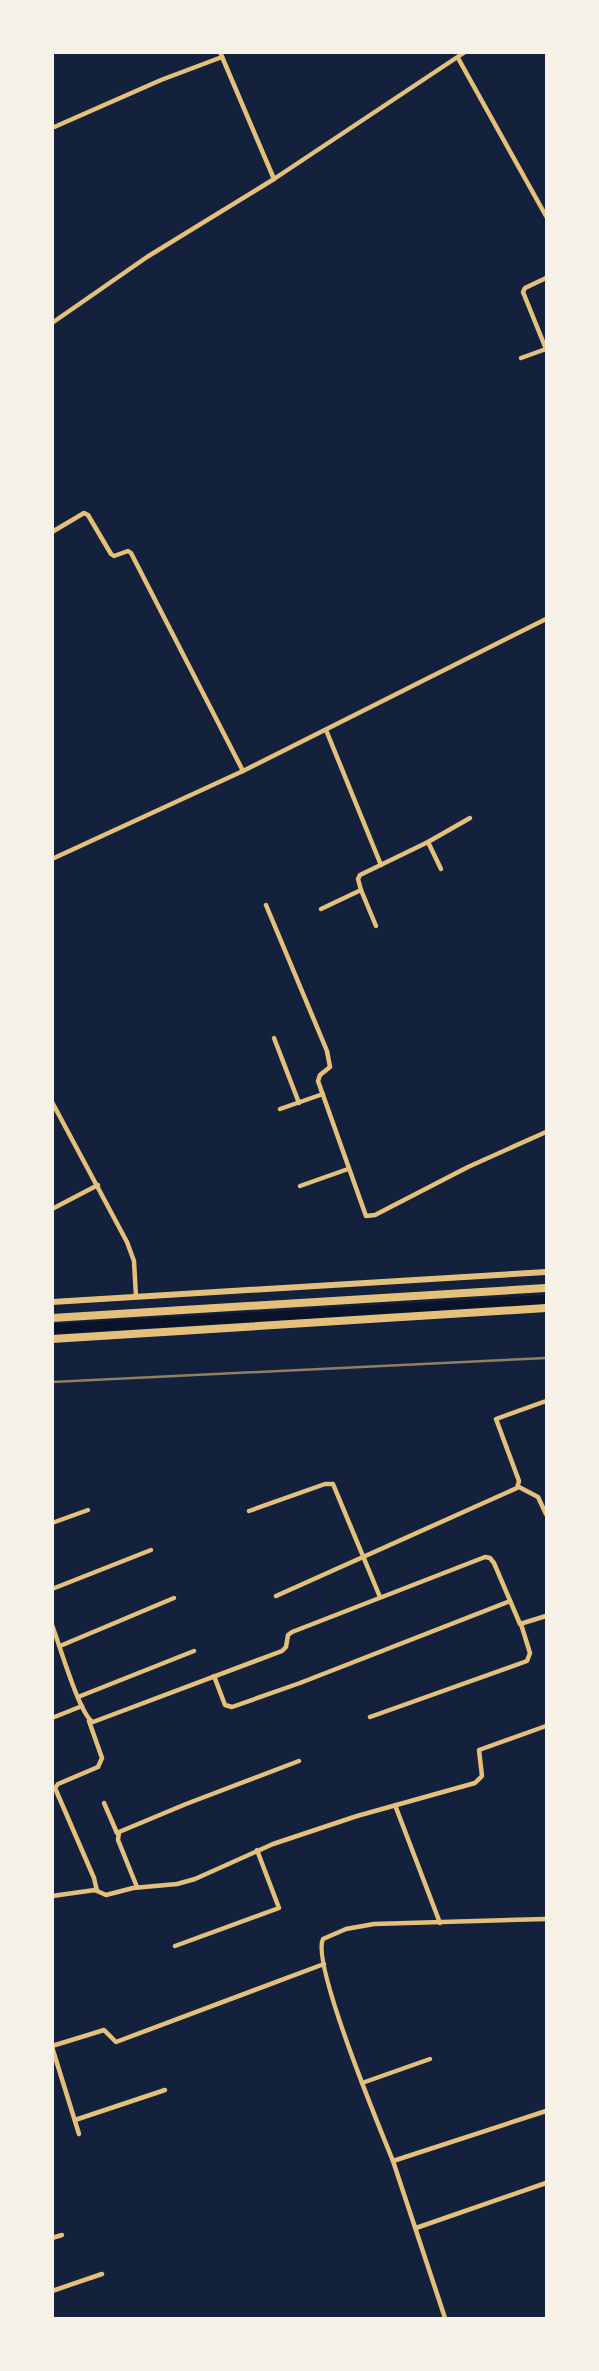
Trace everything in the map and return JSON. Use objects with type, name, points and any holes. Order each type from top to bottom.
[{"type":"highway","points":[[52,1318],[547,1288]]},
{"type":"highway","points":[[52,1339],[547,1308]]},
{"type":"main road","points":[[52,1302],[547,1272]]},
{"type":"street","points":[[52,323],[147,257],[274,179],[465,52]]},
{"type":"street","points":[[52,128],[221,55],[274,179]]},
{"type":"street","points":[[458,58],[547,216]]},
{"type":"street","points":[[521,358],[546,349],[523,292],[547,278]]},
{"type":"street","points":[[52,532],[84,513],[112,555],[128,551],[131,553],[243,771]]},
{"type":"street","points":[[52,859],[243,771],[547,619]]},
{"type":"street","points":[[326,730],[381,866]]},
{"type":"street","points":[[376,926],[361,890],[359,876],[470,818]]},
{"type":"street","points":[[428,842],[441,869]]},
{"type":"street","points":[[321,909],[361,890]]},
{"type":"street","points":[[266,905],[331,1063],[318,1077],[348,1169],[363,1211],[368,1217],[468,1167],[547,1132]]},
{"type":"street","points":[[274,1038],[299,1103]]},
{"type":"street","points":[[281,1110],[323,1094]]},
{"type":"street","points":[[53,1103],[132,1254],[136,1271],[136,1297]]},
{"type":"street","points":[[300,1186],[348,1169]]},
{"type":"street","points":[[52,1209],[98,1185]]},
{"type":"street","points":[[519,1487],[496,1419],[547,1401]]},
{"type":"street","points":[[249,1511],[331,1483],[337,1490],[380,1597]]},
{"type":"street","points":[[519,1487],[538,1497],[547,1514]]},
{"type":"street","points":[[275,1595],[519,1487]]},
{"type":"street","points":[[52,1523],[88,1510]]},
{"type":"street","points":[[52,1589],[151,1550]]},
{"type":"street","points":[[88,1720],[95,1722],[282,1651],[286,1647],[288,1635],[292,1632],[485,1557],[490,1558],[521,1624],[530,1653],[527,1661],[370,1717]]},
{"type":"street","points":[[60,1646],[174,1598]]},
{"type":"street","points":[[214,1676],[225,1705],[232,1707],[510,1601]]},
{"type":"street","points":[[521,1624],[547,1615]]},
{"type":"street","points":[[52,1625],[102,1758],[98,1767],[58,1784],[55,1788],[94,1878],[97,1891]]},
{"type":"street","points":[[78,1697],[194,1651]]},
{"type":"street","points":[[52,1718],[82,1706]]},
{"type":"street","points":[[52,1896],[97,1891],[106,1895],[137,1887],[177,1884],[195,1879],[257,1850],[395,1805],[478,1782],[482,1776],[479,1750],[547,1726]]},
{"type":"street","points":[[117,1833],[299,1761]]},
{"type":"street","points":[[104,1803],[137,1887]]},
{"type":"street","points":[[395,1805],[440,1923]]},
{"type":"street","points":[[175,1946],[279,1908],[257,1850]]},
{"type":"street","points":[[445,2319],[393,2161],[362,2084],[328,1982],[321,1940],[346,1929],[374,1924],[547,1919]]},
{"type":"street","points":[[79,2134],[52,2046],[104,2030],[116,2042],[324,1964]]},
{"type":"street","points":[[362,2084],[430,2059]]},
{"type":"street","points":[[75,2120],[165,2090]]},
{"type":"street","points":[[393,2161],[547,2111]]},
{"type":"street","points":[[416,2228],[547,2183]]},
{"type":"street","points":[[52,2238],[62,2235]]},
{"type":"street","points":[[52,2291],[102,2274]]},
{"type":"waterway","points":[[52,1329],[546,1300]]},
{"type":"railway","points":[[52,1382],[546,1358]]}]
